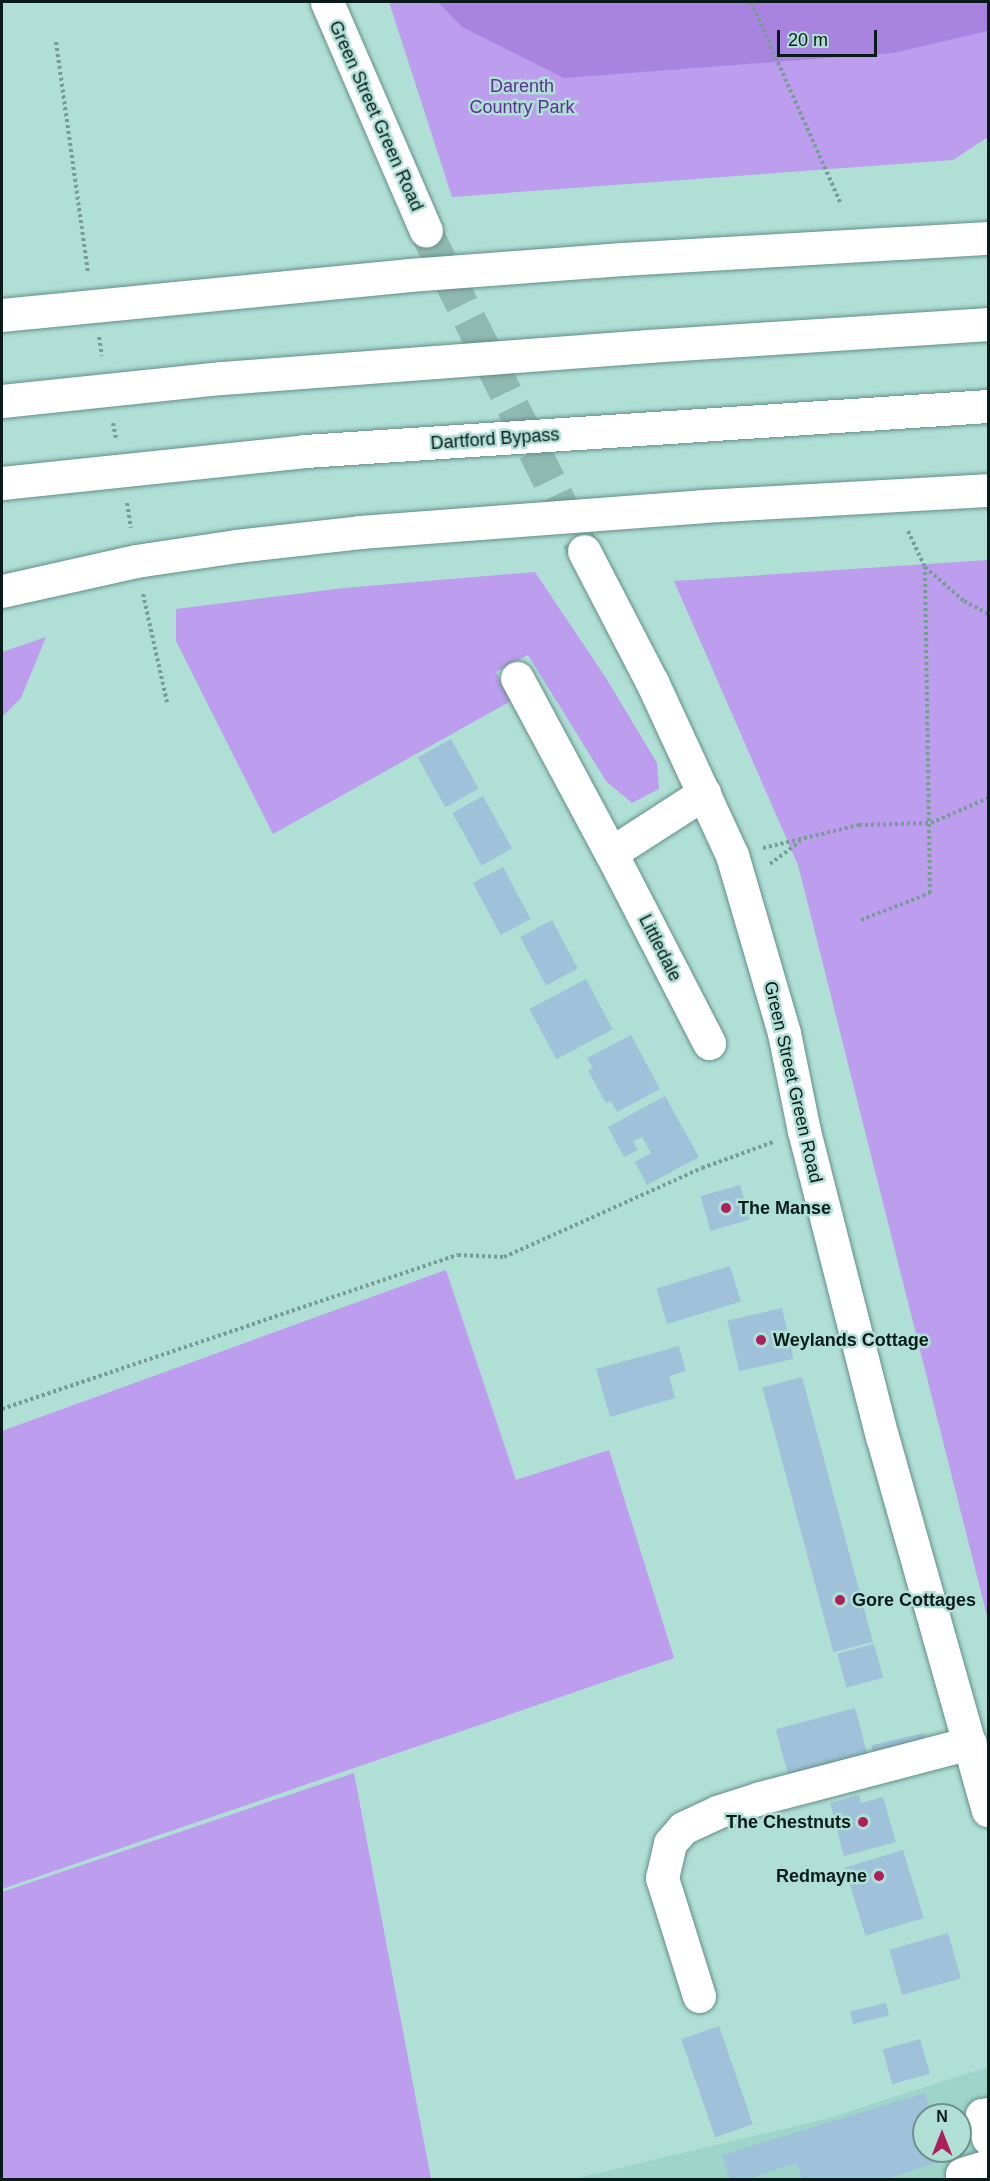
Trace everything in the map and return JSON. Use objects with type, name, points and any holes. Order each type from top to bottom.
[{"type":"main road","name":"Green Street Green Road","points":[[327,2],[426,231]]},
{"type":"main road","points":[[2,315],[409,275],[622,259],[988,238]]},
{"type":"main road","points":[[2,401],[222,378],[661,345],[988,324]]},
{"type":"main road","name":"Dartford Bypass","points":[[2,483],[305,451],[988,406]]},
{"type":"main road","points":[[2,591],[136,561],[236,546],[360,532],[702,506],[988,490]]},
{"type":"main road","name":"Green Street Green Road","points":[[584,551],[652,682],[732,855],[784,1033],[804,1131],[879,1425],[988,1810]]},
{"type":"main road","name":"Littledale","points":[[517,678],[611,853],[709,1044]]},
{"type":"main road","points":[[611,853],[704,793]]},
{"type":"main road","points":[[699,1996],[662,1878],[670,1843],[682,1828],[717,1812],[760,1798],[969,1743]]},
{"type":"main road","points":[[988,2114],[982,2115],[988,2138]]},
{"type":"main road","points":[[964,2180],[962,2174],[988,2166]]},
{"type":"path","points":[[751,2],[841,204]]},
{"type":"path","points":[[908,531],[925,567],[964,601],[988,614]]},
{"type":"path","points":[[861,920],[930,893],[931,824],[925,567]]},
{"type":"path","points":[[732,855],[859,825],[931,824],[988,798]]},
{"type":"path","points":[[2,1409],[458,1255],[504,1257],[702,1168],[804,1131]]},
{"type":"shaded area","points":[[438,2],[988,2],[988,31],[893,53],[564,78],[462,27]]},
{"type":"shaded area","points":[[988,2067],[988,2179],[569,2180],[825,2119]]},
{"type":"green space","name":"Darenth Country Park","points":[[389,2],[988,2],[988,137],[953,160],[452,197]]},
{"type":"green space","points":[[988,560],[988,1620],[798,865],[674,581]]},
{"type":"green space","points":[[535,572],[606,678],[657,763],[659,789],[632,803],[606,781],[528,655],[496,672],[511,701],[273,834],[176,641],[176,609],[344,588]]},
{"type":"green space","points":[[46,637],[21,698],[2,717],[2,652]]},
{"type":"green space","points":[[446,1270],[516,1480],[609,1450],[674,1658],[2,1889],[2,1431]]},
{"type":"green space","points":[[354,1773],[431,2179],[2,2179],[2,1892]]},
{"type":"building","points":[[451,739],[479,789],[445,807],[418,757]]},
{"type":"building","points":[[483,796],[512,848],[481,865],[452,813]]},
{"type":"building","points":[[503,867],[531,919],[501,935],[473,883]]},
{"type":"building","points":[[552,920],[578,969],[546,985],[520,937]]},
{"type":"building","points":[[586,979],[613,1029],[556,1059],[529,1009]]},
{"type":"building","points":[[631,1035],[660,1089],[617,1112],[611,1101],[606,1103],[598,1089],[588,1070],[593,1068],[587,1058]]},
{"type":"building","points":[[665,1096],[699,1157],[647,1185],[635,1162],[651,1153],[642,1137],[633,1141],[638,1150],[624,1157],[608,1127]]},
{"type":"building","name":"The Manse","points":[[740,1185],[750,1220],[711,1231],[701,1196]]},
{"type":"building","points":[[730,1266],[741,1301],[667,1324],[656,1289]]},
{"type":"building","name":"Weylands Cottage","points":[[782,1308],[794,1359],[739,1371],[727,1321]]},
{"type":"building","points":[[679,1346],[686,1371],[669,1376],[675,1398],[610,1417],[596,1369]]},
{"type":"building","points":[[802,1377],[873,1642],[833,1652],[762,1388]]},
{"type":"building","points":[[874,1644],[883,1678],[846,1688],[837,1654]]},
{"type":"building","points":[[855,1708],[870,1763],[791,1784],[776,1729]]},
{"type":"building","points":[[924,1733],[927,1746],[874,1758],[871,1745]]},
{"type":"building","name":"The Chestnuts","points":[[859,1795],[861,1803],[883,1797],[896,1842],[844,1856],[830,1803]]},
{"type":"building","points":[[903,1850],[924,1918],[865,1936],[845,1868]]},
{"type":"building","points":[[948,1933],[961,1978],[902,1995],[889,1950]]},
{"type":"building","points":[[886,2003],[889,2016],[853,2024],[850,2011]]},
{"type":"building","points":[[719,2026],[753,2124],[715,2137],[681,2039]]},
{"type":"building","points":[[920,2039],[930,2074],[892,2084],[883,2050]]},
{"type":"building","points":[[925,2093],[928,2103],[912,2103],[912,2163],[936,2163],[883,2180],[802,2180],[797,2163],[743,2180],[730,2180],[722,2155]]},
{"type":"tunnel","points":[[426,231],[584,551]]},
{"type":"place","name":"The Manse","points":[[726,1208]]},
{"type":"place","name":"Weylands Cottage","points":[[761,1340]]},
{"type":"place","name":"Gore Cottages","points":[[840,1600]]},
{"type":"place","name":"The Chestnuts","points":[[863,1822]]},
{"type":"place","name":"Redmayne","points":[[879,1876]]}]
